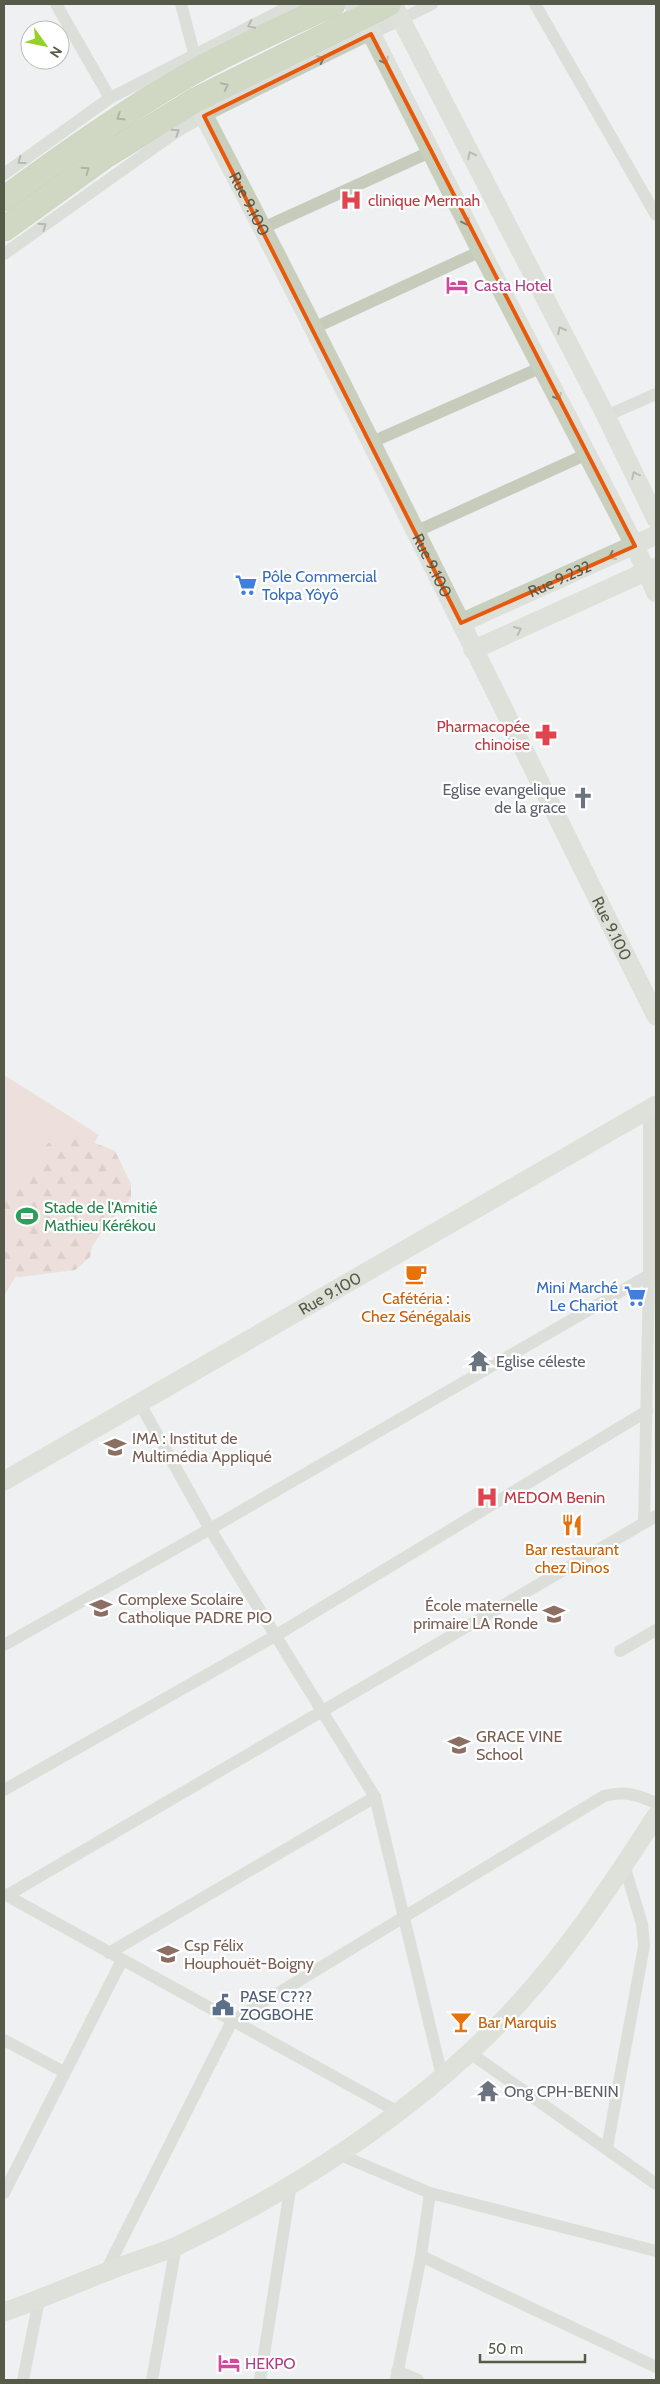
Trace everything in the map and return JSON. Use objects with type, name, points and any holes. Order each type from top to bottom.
[{"type":"highway","points":[[4,199],[68,152],[147,99],[195,71],[333,4]]},
{"type":"highway","points":[[4,229],[105,156],[196,100],[362,18],[394,9]]},
{"type":"street","points":[[56,4],[110,98]]},
{"type":"street","points":[[181,4],[194,53]]},
{"type":"street","points":[[4,172],[110,98],[194,53],[294,4]]},
{"type":"street","points":[[432,4],[394,9],[606,416],[656,519]]},
{"type":"street","points":[[536,4],[656,215]]},
{"type":"street","points":[[4,254],[176,132],[362,18],[635,546],[652,569],[656,592]]},
{"type":"street","name":"Rue 9.100","points":[[204,116],[372,442],[473,650],[656,1016]]},
{"type":"street","points":[[263,228],[432,151]]},
{"type":"street","points":[[314,328],[481,251]]},
{"type":"street","points":[[372,442],[542,367]]},
{"type":"street","points":[[606,416],[656,394]]},
{"type":"street","points":[[415,532],[588,454]]},
{"type":"street","name":"Rue 9.232","points":[[461,623],[656,536]]},
{"type":"street","name":"Rue 9.232","points":[[473,650],[652,569]]},
{"type":"street","points":[[644,1523],[652,1107]]},
{"type":"street","name":"Rue 9.100","points":[[4,1481],[652,1107]]},
{"type":"street","points":[[4,1645],[210,1529],[649,1275]]},
{"type":"street","points":[[138,1402],[210,1529],[375,1797],[442,2076]]},
{"type":"street","points":[[4,1790],[275,1636],[646,1411]]},
{"type":"street","points":[[5,1895],[323,1712],[656,1516]]},
{"type":"street","points":[[620,1651],[656,1630]]},
{"type":"street","points":[[106,2272],[232,2020],[604,1796],[618,1792],[631,1793],[656,1803]]},
{"type":"street","points":[[109,1953],[375,1797]]},
{"type":"street","points":[[4,2312],[176,2246],[292,2184],[398,2112],[470,2053],[506,2017],[546,1971],[624,1864],[656,1816]]},
{"type":"street","points":[[607,2148],[644,1946],[642,1924],[624,1864]]},
{"type":"street","points":[[5,1895],[398,2112]]},
{"type":"street","points":[[5,2186],[122,1960]]},
{"type":"street","points":[[4,2040],[64,2072]]},
{"type":"street","points":[[470,2053],[656,2184]]},
{"type":"street","points":[[338,2154],[430,2192],[656,2250]]},
{"type":"street","points":[[260,2380],[292,2184]]},
{"type":"street","points":[[418,2380],[397,2376],[421,2256],[430,2192]]},
{"type":"street","points":[[152,2380],[176,2246]]},
{"type":"street","points":[[421,2256],[656,2367]]},
{"type":"street","points":[[23,2380],[39,2300]]},
{"type":"highlighted area","points":[[371,34],[635,546],[461,623],[204,116]]},
{"type":"green space","name":"Stade de l'Amitié Mathieu Kérékou","points":[[4,1075],[99,1135],[4,1296]]},
{"type":"green space","points":[[73,1134],[115,1151],[131,1184],[131,1198],[102,1231],[92,1247],[90,1257],[75,1270],[20,1277],[4,1274],[4,1248],[15,1243],[24,1234],[21,1228],[4,1222],[4,1191],[35,1176],[39,1172],[42,1168],[40,1153],[48,1143]]},
{"type":"place","name":"clinique Mermah","points":[[351,200]]},
{"type":"place","name":"Casta Hotel","points":[[457,285]]},
{"type":"place","name":"Pôle Commercial Tokpa Yôyô","points":[[246,585]]},
{"type":"place","name":"Pharmacopée chinoise","points":[[546,735]]},
{"type":"place","name":"Eglise evangelique de la grace","points":[[583,798]]},
{"type":"place","name":"Stade de l'Amitié Mathieu Kérékou","points":[[27,1216]]},
{"type":"place","name":"Cafétéria : Chez Sénégalais","points":[[416,1274]]},
{"type":"place","name":"Mini Marché Le Chariot","points":[[635,1296]]},
{"type":"place","name":"Eglise céleste","points":[[479,1361]]},
{"type":"place","name":"IMA : Institut de Multimédia Appliqué","points":[[115,1447]]},
{"type":"place","name":"MEDOM Benin","points":[[487,1497]]},
{"type":"place","name":"Bar restaurant chez Dinos","points":[[572,1525]]},
{"type":"place","name":"Complexe Scolaire Catholique PADRE PIO","points":[[101,1608]]},
{"type":"place","name":"École maternelle primaire LA Ronde","points":[[554,1614]]},
{"type":"place","name":"GRACE VINE School","points":[[459,1745]]},
{"type":"place","name":"Csp Félix Houphouët-Boigny","points":[[168,1954]]},
{"type":"place","name":"PASE C??? ZOGBOHE","points":[[223,2005]]},
{"type":"place","name":"Bar Marquis","points":[[461,2022]]},
{"type":"place","name":"Ong CPH-BENIN","points":[[488,2091]]},
{"type":"place","name":"HEKPO","points":[[229,2363]]}]
